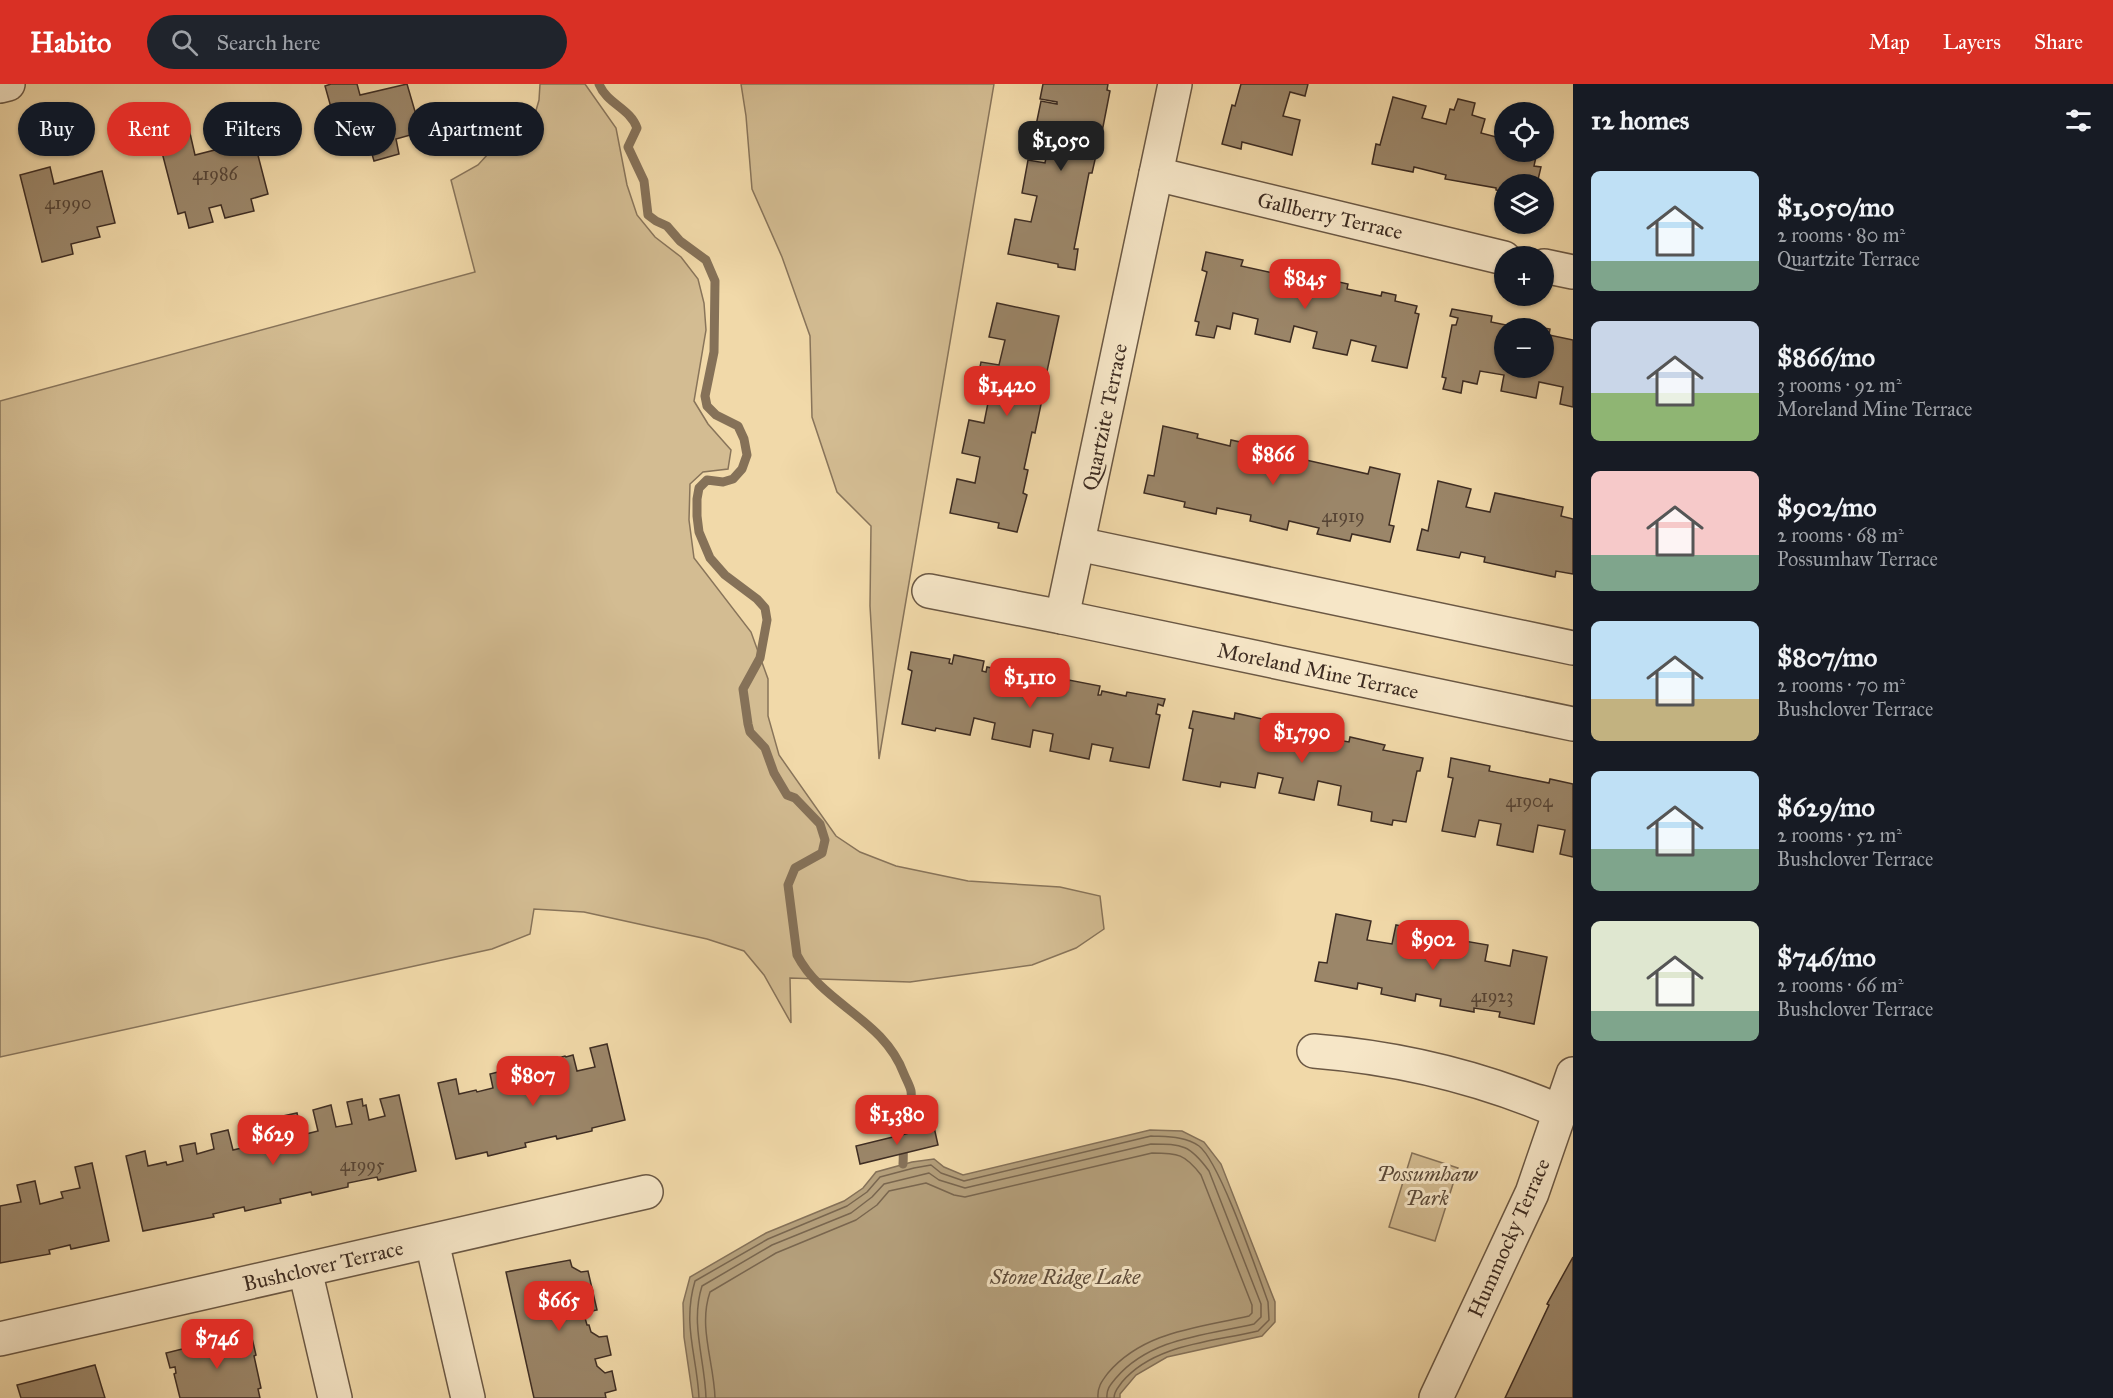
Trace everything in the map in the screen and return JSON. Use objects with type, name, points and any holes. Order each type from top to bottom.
[{"type":"street","points":[[0,86],[8,84]]},
{"type":"street","name":"Quartzite Terrace","points":[[1062,617],[1175,84]]},
{"type":"street","name":"Gallberry Terrace","points":[[1156,174],[1494,256]]},
{"type":"street","points":[[1554,268],[1573,272]]},
{"type":"street","points":[[1078,544],[1573,648]]},
{"type":"street","points":[[928,591],[1062,617]]},
{"type":"street","name":"Moreland Mine Terrace","points":[[1062,617],[1573,724]]},
{"type":"street","points":[[1314,1051],[1392,1061],[1455,1074],[1509,1090],[1561,1112]]},
{"type":"street","name":"Hummocky Terrace","points":[[1436,1398],[1532,1192],[1573,1074]]},
{"type":"street","name":"Bushclover Terrace","points":[[0,1339],[646,1192]]},
{"type":"street","points":[[432,1242],[468,1398]]},
{"type":"street","points":[[305,1270],[335,1398]]},
{"type":"green space","points":[[540,84],[585,84],[616,128],[627,185],[637,215],[655,237],[681,257],[698,279],[704,303],[706,330],[694,401],[708,424],[731,450],[728,469],[703,472],[690,484],[689,520],[694,558],[751,632],[768,679],[768,716],[779,755],[836,836],[860,852],[896,866],[968,881],[1060,887],[1100,896],[1104,929],[1076,948],[1032,965],[910,982],[790,978],[791,1023],[764,975],[744,951],[707,939],[584,912],[534,909],[530,934],[492,949],[0,1057],[0,401],[475,272],[451,180],[478,165],[486,156],[544,156],[544,102],[538,102]]},
{"type":"green space","points":[[741,84],[994,84],[879,759],[870,606],[871,526],[837,492],[812,417],[810,336],[782,257],[752,189]]},
{"type":"green space","name":"Possumhaw Park","points":[[1412,1153],[1458,1168],[1435,1241],[1389,1227]]},
{"type":"water","name":"Stone Ridge Lake","points":[[1150,1130],[1182,1131],[1204,1142],[1221,1164],[1275,1302],[1275,1322],[1262,1336],[1167,1357],[1136,1375],[1120,1394],[1120,1398],[693,1398],[684,1337],[683,1303],[690,1277],[766,1233],[844,1201],[863,1188],[876,1172],[912,1162],[934,1159],[944,1167],[963,1175]]},
{"type":"building","points":[[357,84],[360,95],[407,84],[412,102],[408,102],[408,136],[396,139],[396,102],[329,102],[325,86]]},
{"type":"building","points":[[1043,84],[1108,84],[1107,90],[1110,91],[1102,132],[1099,132],[1095,150],[1097,151],[1092,173],[1089,173],[1074,249],[1078,249],[1075,270],[1058,267],[1058,264],[1008,254],[1015,219],[1031,222],[1037,196],[1022,193],[1028,160],[1045,163],[1050,138],[1034,135],[1041,101],[1057,104],[1057,102],[1040,99]]},
{"type":"building","points":[[1241,84],[1308,84],[1305,96],[1290,92],[1283,116],[1300,120],[1292,155],[1242,142],[1241,149],[1222,144],[1232,105],[1235,106]]},
{"type":"building","points":[[1393,97],[1426,106],[1422,118],[1446,124],[1450,109],[1454,110],[1458,99],[1475,103],[1472,115],[1485,119],[1481,133],[1494,136],[1494,162],[1535,162],[1534,166],[1541,167],[1539,174],[1494,174],[1494,188],[1445,179],[1446,175],[1414,167],[1413,172],[1372,164],[1376,144],[1380,145]]},
{"type":"building","points":[[191,138],[195,155],[203,153],[203,156],[258,156],[268,194],[251,199],[254,211],[225,218],[221,205],[209,208],[213,222],[189,228],[185,212],[178,214],[163,156],[191,156]]},
{"type":"building","points":[[396,139],[399,154],[396,155]]},
{"type":"building","points":[[373,156],[392,156],[374,161]]},
{"type":"building","points":[[50,167],[54,184],[102,171],[115,223],[97,227],[100,237],[71,244],[73,254],[42,262],[20,175]]},
{"type":"building","points":[[1206,252],[1243,260],[1241,266],[1324,284],[1326,279],[1348,284],[1347,289],[1381,296],[1382,292],[1396,295],[1395,301],[1417,306],[1415,313],[1419,314],[1407,368],[1372,361],[1376,346],[1351,340],[1347,355],[1313,348],[1317,332],[1294,326],[1290,342],[1255,334],[1258,319],[1233,313],[1230,329],[1217,326],[1214,338],[1196,335],[1199,322],[1195,321],[1207,272],[1202,270]]},
{"type":"building","points":[[997,303],[1059,316],[1046,376],[1044,375],[1041,388],[1044,390],[1035,433],[1032,432],[1024,469],[1028,470],[1023,493],[1027,495],[1017,532],[998,528],[999,523],[950,513],[957,479],[975,483],[980,457],[962,453],[969,420],[984,423],[989,398],[974,395],[981,362],[999,365],[1005,340],[989,337]]},
{"type":"building","points":[[1452,309],[1492,316],[1491,322],[1494,323],[1494,373],[1480,371],[1477,384],[1463,381],[1461,393],[1443,389],[1446,378],[1442,377],[1452,325],[1456,325],[1458,318],[1450,316]]},
{"type":"building","points":[[1554,336],[1573,340],[1573,407],[1560,404],[1563,387],[1539,382],[1536,398],[1501,391],[1503,378],[1554,378]]},
{"type":"building","points":[[1163,426],[1198,434],[1197,438],[1230,446],[1231,440],[1276,450],[1278,443],[1299,447],[1297,458],[1368,474],[1370,467],[1400,474],[1389,525],[1394,526],[1390,542],[1352,534],[1350,541],[1317,534],[1319,528],[1289,521],[1287,530],[1250,521],[1251,515],[1217,508],[1216,514],[1184,507],[1185,502],[1144,493],[1148,475],[1154,476]]},
{"type":"building","points":[[1438,481],[1471,489],[1466,507],[1490,512],[1495,493],[1563,507],[1561,516],[1573,519],[1573,574],[1556,571],[1555,577],[1484,562],[1485,557],[1461,552],[1459,558],[1417,550],[1422,529],[1428,531]]},
{"type":"building","points":[[911,652],[950,659],[949,663],[952,664],[954,655],[984,661],[982,671],[986,672],[987,667],[1009,672],[1009,668],[1043,674],[1041,681],[1067,687],[1069,680],[1100,686],[1098,695],[1101,695],[1102,691],[1126,696],[1127,692],[1165,699],[1163,706],[1158,704],[1156,714],[1160,715],[1149,768],[1110,761],[1113,748],[1092,744],[1089,759],[1050,751],[1053,734],[1033,730],[1030,747],[992,739],[995,723],[974,718],[970,735],[902,724],[912,671],[908,669]]},
{"type":"building","points":[[1193,711],[1234,719],[1235,713],[1267,720],[1266,727],[1289,732],[1290,725],[1324,732],[1322,740],[1325,741],[1325,738],[1349,742],[1350,737],[1385,745],[1383,750],[1423,758],[1420,771],[1417,771],[1406,822],[1393,820],[1392,825],[1371,821],[1372,812],[1338,805],[1341,786],[1318,781],[1314,800],[1279,793],[1283,778],[1258,773],[1255,788],[1221,782],[1220,787],[1183,780],[1193,729],[1189,728]]},
{"type":"building","points":[[1451,758],[1490,766],[1489,771],[1549,783],[1550,779],[1573,784],[1573,857],[1560,854],[1565,830],[1538,825],[1533,852],[1497,845],[1501,824],[1479,820],[1475,837],[1442,831],[1453,778],[1448,777]]},
{"type":"building","points":[[1336,914],[1371,921],[1367,940],[1392,944],[1396,925],[1430,932],[1427,946],[1441,948],[1440,952],[1450,954],[1453,939],[1488,945],[1485,961],[1510,966],[1513,950],[1547,957],[1534,1024],[1499,1017],[1500,1012],[1474,1008],[1474,1012],[1440,1006],[1441,999],[1416,994],[1415,1001],[1381,994],[1382,988],[1358,983],[1357,989],[1315,981],[1319,962],[1327,963]]},
{"type":"building","points":[[607,1044],[625,1120],[592,1128],[592,1131],[525,1143],[526,1147],[488,1156],[487,1152],[456,1159],[438,1083],[456,1079],[459,1094],[476,1090],[477,1092],[493,1088],[490,1074],[506,1070],[512,1084],[528,1081],[524,1064],[541,1060],[545,1076],[562,1072],[558,1058],[573,1055],[577,1071],[595,1067],[590,1048]]},
{"type":"building","points":[[399,1095],[416,1171],[378,1180],[377,1177],[348,1183],[348,1187],[280,1199],[281,1203],[245,1211],[244,1207],[213,1214],[214,1217],[143,1231],[126,1156],[145,1151],[148,1166],[183,1161],[180,1146],[195,1143],[197,1154],[214,1149],[211,1134],[228,1130],[233,1150],[250,1146],[245,1125],[252,1124],[253,1130],[263,1127],[267,1143],[283,1139],[278,1117],[297,1113],[302,1135],[318,1131],[313,1110],[331,1105],[336,1127],[352,1124],[347,1102],[362,1099],[363,1106],[366,1105],[369,1120],[385,1116],[380,1099]]},
{"type":"building","points":[[934,1127],[938,1145],[860,1164],[856,1146]]},
{"type":"building","points":[[92,1163],[109,1241],[71,1249],[70,1245],[49,1250],[50,1254],[0,1263],[0,1206],[21,1202],[17,1185],[35,1181],[40,1204],[63,1198],[61,1192],[80,1188],[75,1167]]},
{"type":"building","points":[[1573,1257],[1573,1398],[1505,1398],[1549,1305],[1547,1304]]},
{"type":"building","points":[[570,1260],[572,1267],[581,1272],[588,1271],[597,1310],[592,1311],[585,1318],[591,1332],[599,1337],[607,1336],[611,1355],[595,1359],[597,1366],[605,1373],[612,1371],[616,1390],[605,1393],[606,1398],[534,1398],[506,1272]]},
{"type":"building","points":[[243,1334],[245,1339],[252,1338],[261,1388],[258,1389],[260,1398],[180,1398],[174,1374],[176,1373],[175,1367],[170,1368],[166,1353]]},
{"type":"building","points":[[95,1365],[105,1398],[21,1398],[17,1385]]},
{"type":"waterway","points":[[599,84],[607,96],[634,121],[637,128],[628,147],[644,181],[648,215],[667,226],[680,241],[706,260],[715,281],[714,352],[705,396],[707,406],[716,415],[738,426],[744,439],[747,455],[742,469],[733,479],[723,482],[707,480],[699,488],[697,499],[699,532],[710,558],[725,575],[757,599],[765,608],[767,620],[760,658],[743,689],[750,732],[765,748],[774,773],[787,795],[795,798],[820,824],[825,840],[822,853],[795,868],[788,885],[797,955],[822,987],[882,1039],[904,1074],[911,1096],[903,1132],[903,1164]]}]
